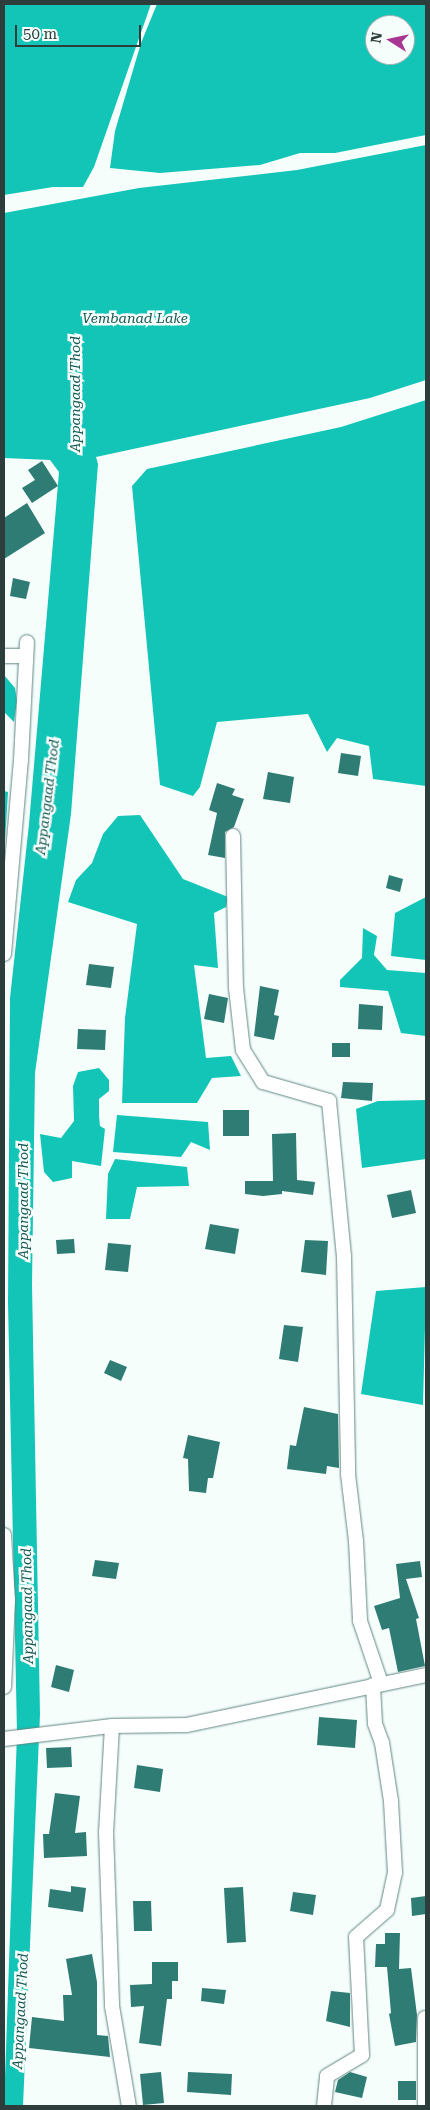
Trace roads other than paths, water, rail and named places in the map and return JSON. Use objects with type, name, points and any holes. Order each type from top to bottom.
[{"type":"street","points":[[4,656],[27,649],[21,760],[4,954]]},
{"type":"street","points":[[233,836],[236,988],[243,1050],[263,1082],[329,1100],[345,1275],[348,1474],[356,1541],[360,1621],[377,1684],[374,1724],[382,1743],[391,1801],[395,1873],[387,1910],[356,1937],[362,2055],[327,2076],[324,2106]]},
{"type":"street","points":[[4,1535],[8,1600],[4,1687]]},
{"type":"street","points":[[6,1739],[46,1732],[112,1726],[187,1725],[426,1675]]},
{"type":"street","points":[[112,1726],[106,1832],[112,2006],[129,2106]]},
{"type":"street","points":[[425,2018],[425,2106]]},
{"type":"water","points":[[4,4],[151,4],[94,167],[83,187],[53,187],[4,195]]},
{"type":"water","points":[[157,4],[426,4],[426,135],[335,153],[300,153],[260,165],[160,173],[110,168],[115,131],[141,43]]},
{"type":"water","name":"Vembanad Lake","points":[[426,145],[426,380],[370,398],[96,457],[98,464],[71,814],[35,1073],[32,1284],[40,1714],[23,2106],[4,2106],[17,1733],[8,1303],[10,998],[29,824],[59,472],[50,460],[4,458],[4,213],[139,188],[297,170]]},
{"type":"water","points":[[426,400],[426,786],[373,779],[369,746],[337,738],[327,752],[308,714],[217,722],[200,787],[193,796],[160,785],[132,486],[147,469],[341,427]]},
{"type":"water","points":[[4,675],[15,688],[17,701],[14,722],[4,712]]},
{"type":"water","points":[[4,791],[8,792],[4,858]]},
{"type":"water","points":[[140,815],[183,879],[228,897],[226,907],[214,913],[218,968],[194,965],[206,1058],[231,1056],[241,1076],[212,1078],[197,1103],[122,1103],[125,1018],[137,924],[68,902],[76,880],[92,863],[103,834],[118,816]]},
{"type":"water","points":[[426,897],[426,960],[391,956],[395,913]]},
{"type":"water","points":[[363,928],[377,936],[374,955],[387,970],[426,973],[426,1036],[401,1033],[388,991],[340,987],[340,980],[362,958]]},
{"type":"water","points":[[99,1068],[109,1080],[109,1091],[99,1099],[100,1126],[105,1129],[101,1166],[72,1161],[72,1178],[53,1182],[44,1172],[40,1134],[61,1138],[74,1121],[73,1086],[78,1072]]},
{"type":"water","points":[[426,1100],[426,1159],[362,1168],[356,1109],[378,1101]]},
{"type":"water","points":[[117,1115],[208,1122],[210,1150],[191,1142],[181,1157],[113,1152]]},
{"type":"water","points":[[115,1159],[187,1167],[189,1186],[137,1187],[130,1219],[106,1219],[108,1174]]},
{"type":"water","points":[[426,1287],[423,1405],[361,1394],[376,1291]]},
{"type":"water label","name":"Appangaad Thod","points":[[75,394]]},
{"type":"water label","name":"Appangaad Thod","points":[[47,797]]},
{"type":"water label","name":"Appangaad Thod","points":[[23,1201]]},
{"type":"water label","name":"Appangaad Thod","points":[[27,1606]]},
{"type":"water label","name":"Appangaad Thod","points":[[20,2011]]}]
